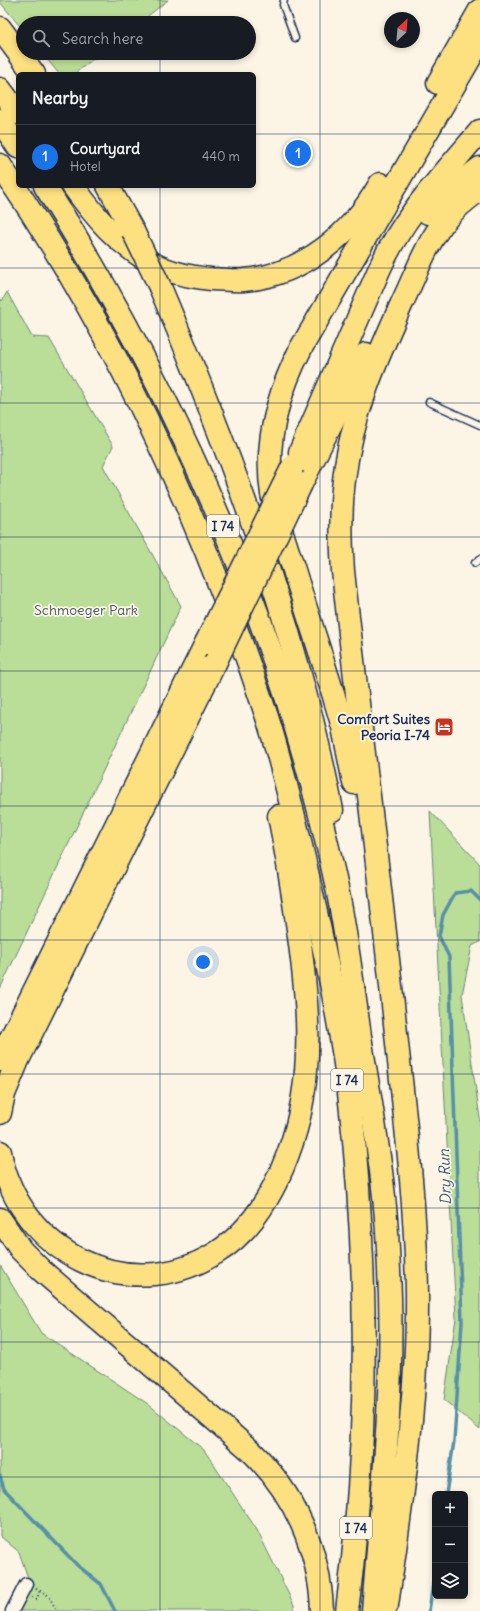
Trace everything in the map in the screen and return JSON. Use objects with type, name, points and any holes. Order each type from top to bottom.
[{"type":"highway","points":[[74,188],[99,221],[111,233],[136,253],[161,267],[199,277],[235,280],[263,276],[290,267],[315,255],[328,246],[351,225],[363,211],[480,10]]},
{"type":"highway","points":[[0,28],[16,50]]},
{"type":"highway","points":[[410,1152],[350,759],[335,700],[275,505],[271,482],[271,451],[277,407],[282,389],[301,348],[480,41]]},
{"type":"highway","points":[[24,60],[33,72]]},
{"type":"highway","points":[[0,89],[16,110]]},
{"type":"highway","points":[[0,120],[16,144]]},
{"type":"highway","points":[[298,467],[389,247],[411,214],[480,131]]},
{"type":"highway","name":"I 74","points":[[0,165],[53,246],[121,367],[182,496],[228,608],[269,724],[298,832],[324,948],[338,1020],[348,1088],[363,1259],[364,1376],[361,1467],[356,1531],[347,1611]]},
{"type":"highway","points":[[0,1113],[4,1094],[13,1070],[211,653],[394,258],[402,245],[424,217],[441,199],[480,168]]},
{"type":"highway","points":[[0,182],[53,246]]},
{"type":"highway","name":"I 74","points":[[46,188],[94,266],[143,356],[176,421],[209,493],[261,624],[298,736],[315,796],[338,892],[379,1153],[385,1208],[389,1282],[389,1419],[373,1611]]},
{"type":"highway","points":[[109,188],[133,231],[160,288],[194,370],[245,500],[290,635],[319,746],[340,847],[338,892]]},
{"type":"highway","points":[[385,1611],[400,1515],[414,1384],[416,1274],[415,1229],[410,1152],[392,985],[343,571],[341,533],[342,508],[345,470],[355,425],[368,382],[384,344],[423,258],[439,230],[453,212],[479,191]]},
{"type":"highway","points":[[298,467],[418,252],[447,214],[465,199],[479,191]]},
{"type":"highway","points":[[0,1060],[211,653]]},
{"type":"highway","points":[[0,1152],[6,1176],[22,1209],[43,1234],[57,1246],[78,1259],[100,1268],[117,1272],[145,1274],[167,1272],[198,1262],[218,1252],[235,1238],[247,1227],[261,1208],[282,1170],[297,1123],[304,1086],[308,1027],[301,948],[285,844],[268,763],[269,724]]},
{"type":"highway","points":[[0,1219],[21,1250],[46,1276],[251,1451],[270,1472],[294,1506],[308,1538],[318,1574],[322,1611]]},
{"type":"street","points":[[12,1611],[26,1584]]},
{"type":"lane","points":[[284,0],[283,5],[295,38]]},
{"type":"lane","points":[[430,402],[480,425]]},
{"type":"path","points":[[40,1590],[52,1598],[58,1611]]},
{"type":"green space","points":[[0,0],[168,0],[148,16],[16,16],[16,21]]},
{"type":"green space","points":[[48,60],[92,60],[77,72],[57,72]]},
{"type":"green space","name":"Schmoeger Park","points":[[7,292],[32,337],[49,338],[113,446],[103,466],[181,606],[0,989],[0,298],[2,301]]},
{"type":"green space","points":[[430,811],[480,864],[480,942],[472,946],[462,995],[480,1118],[480,1430],[444,1400],[456,1318]]},
{"type":"green space","points":[[0,1265],[41,1333],[148,1404],[204,1450],[257,1530],[294,1605],[294,1611],[12,1611],[28,1578],[19,1552],[0,1536]]},
{"type":"waterway","name":"Dry Run","points":[[446,1491],[454,1441],[462,1322],[449,957],[439,936],[443,915],[455,893],[471,891],[480,900]]},
{"type":"waterway","points":[[0,1476],[4,1489],[78,1566],[101,1584],[115,1611]]},
{"type":"waterway","name":"Dry Run","points":[[429,1611],[432,1590]]},
{"type":"place","name":"Courtyard","points":[[298,153]]},
{"type":"place","name":"Comfort Suites Peoria I-74","points":[[444,727]]}]
